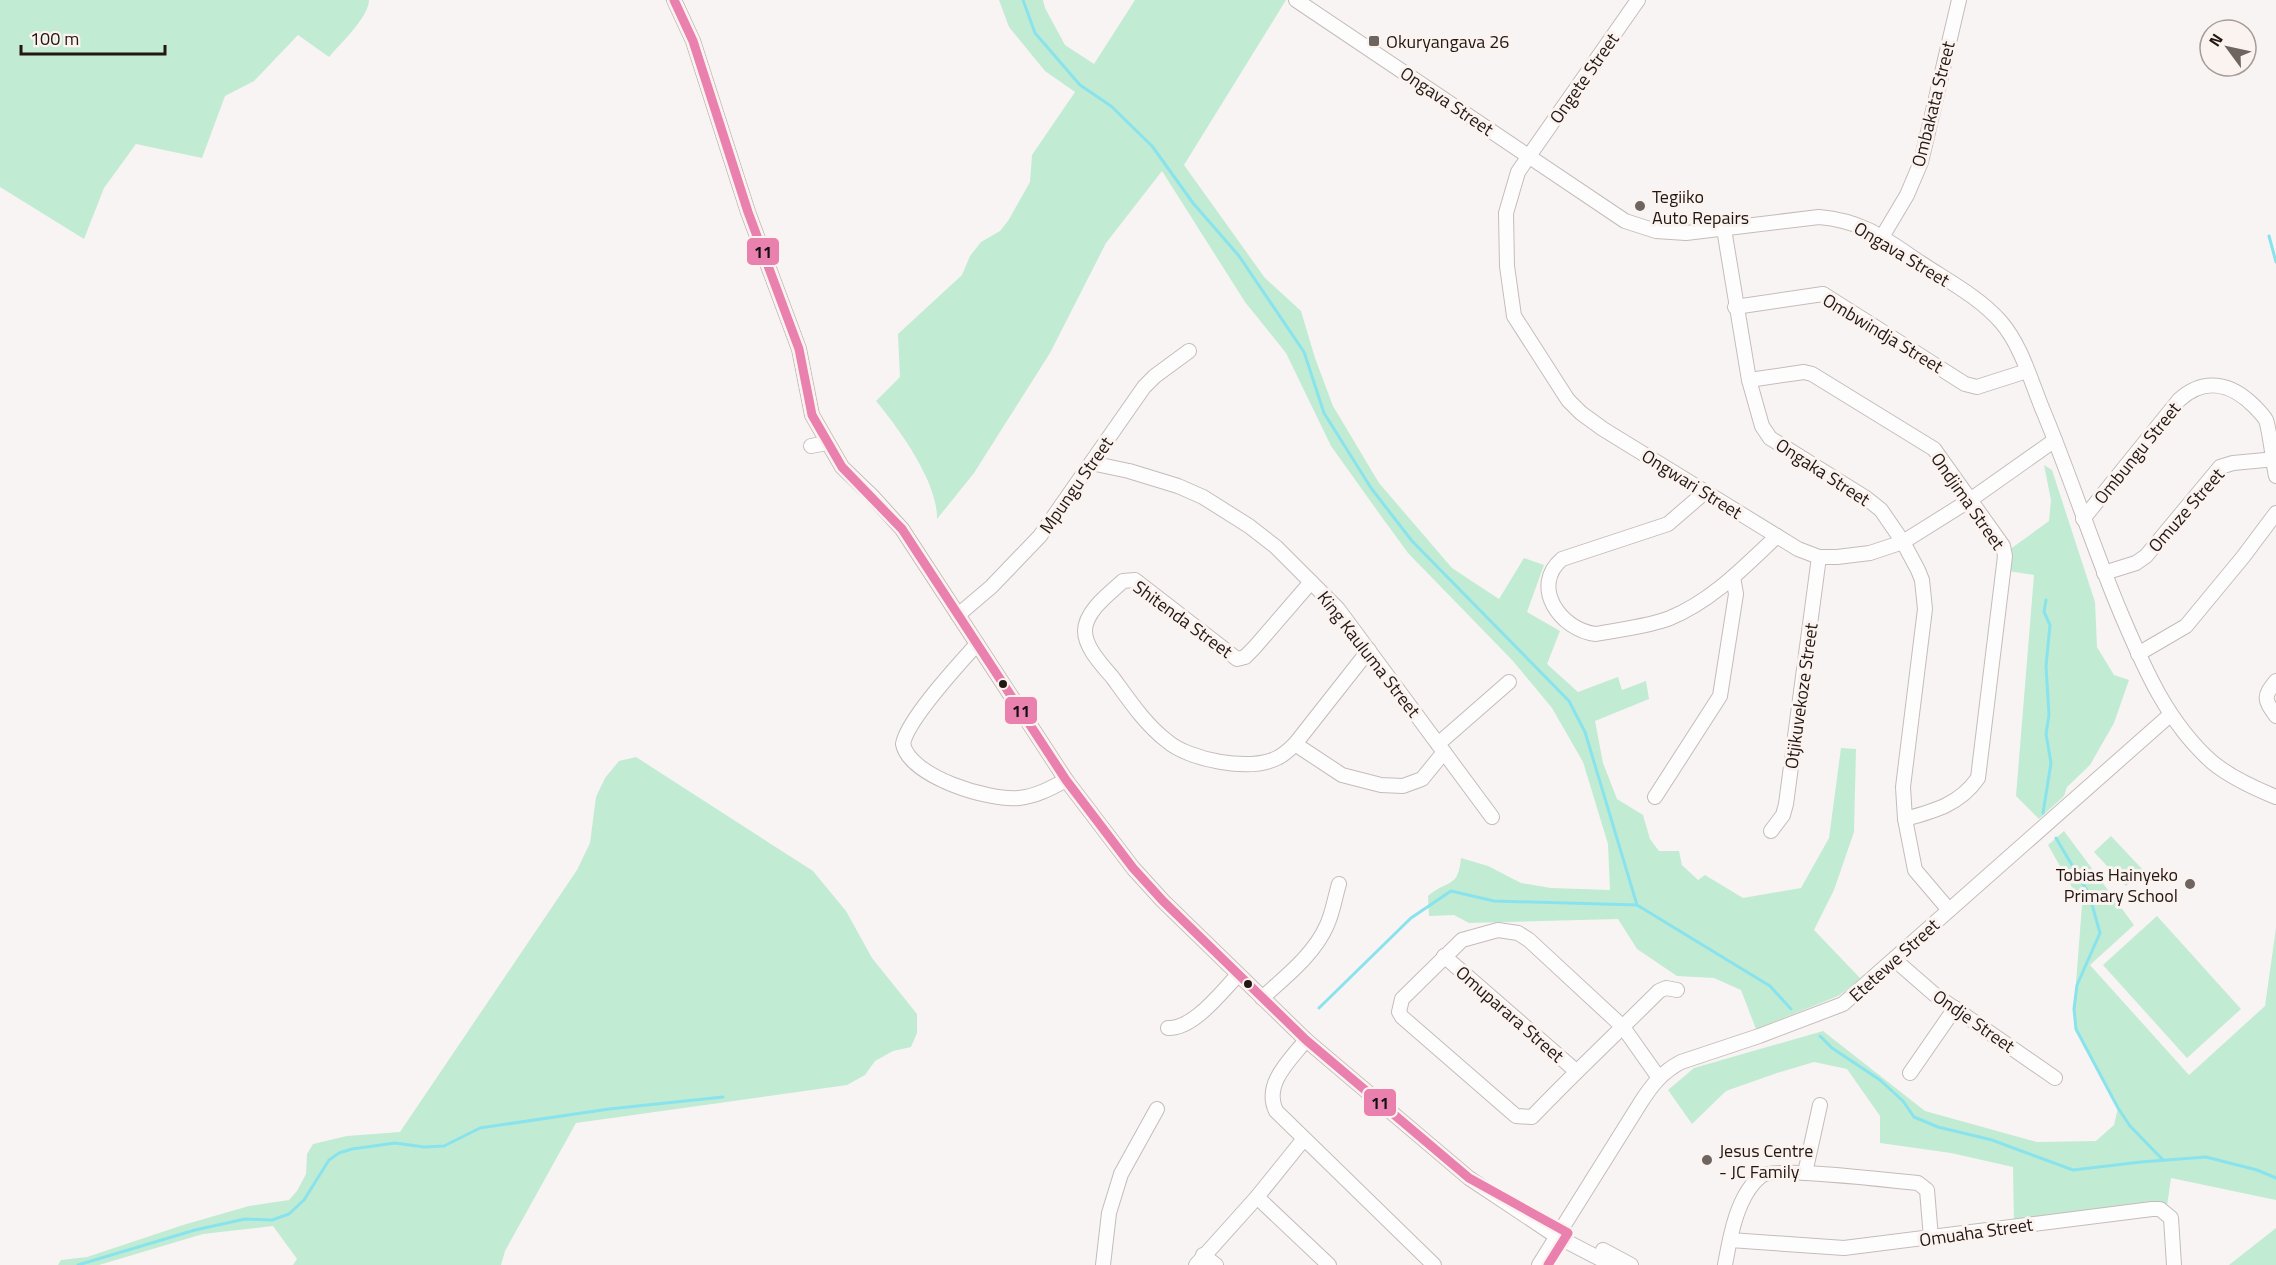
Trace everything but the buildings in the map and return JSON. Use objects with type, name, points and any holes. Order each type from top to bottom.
[{"type":"street","points":[[674,0],[693,41],[748,212],[799,349],[812,416],[842,467],[902,529],[1066,780],[1133,868],[1163,901],[1306,1040],[1469,1178],[1497,1196],[1509,1200],[1611,1265]]},
{"type":"street","name":"Ongava Street","points":[[1296,0],[1625,220],[1656,231],[1686,233],[1819,217],[1840,219],[1859,225],[1882,237],[1981,303],[2002,324],[2026,371],[2055,440],[2104,573],[2138,654],[2170,715],[2214,763],[2238,778],[2276,796]]},
{"type":"street","name":"Ongete Street","points":[[1528,156],[1638,0]]},
{"type":"street","name":"Ombakata Street","points":[[1882,237],[1907,195],[1921,162],[1959,0]]},
{"type":"street","name":"Ongwari Street","points":[[1528,156],[1518,172],[1506,213],[1507,266],[1514,316],[1568,400],[1581,413],[1798,549],[1819,557],[1870,553],[1903,542],[1970,500],[2055,440]]},
{"type":"street","name":"Ongaka Street","points":[[1724,228],[1735,307],[1749,380],[1762,426],[1770,438],[1866,498],[1881,510],[1903,542],[1922,580],[1925,609],[1903,787],[1905,819],[1915,870],[1949,910]]},
{"type":"street","name":"Ombwindja Street","points":[[1735,307],[1823,294],[1965,384],[1977,387],[2026,371]]},
{"type":"street","name":"Mpungu Street","points":[[958,615],[991,587],[1040,536],[1144,387],[1189,351]]},
{"type":"street","name":"Ondjima Street","points":[[1749,380],[1804,372],[1821,378],[1934,449],[2003,546],[2005,556],[1978,778],[1971,788],[1939,810],[1905,819]]},
{"type":"street","name":"Ombungu Street","points":[[2083,519],[2179,400],[2197,388],[2228,387],[2250,402],[2266,421],[2276,476]]},
{"type":"street","points":[[811,446],[827,443]]},
{"type":"street","name":"Omuze Street","points":[[2104,573],[2136,563],[2146,556],[2220,467],[2233,463],[2274,459]]},
{"type":"street","name":"King Kauluma Street","points":[[1091,463],[1139,474],[1178,486],[1203,497],[1249,526],[1276,547],[1328,598],[1492,817]]},
{"type":"street","points":[[1705,492],[1668,524],[1562,559],[1550,574],[1549,581],[1552,602],[1562,619],[1586,633],[1596,634],[1637,627],[1670,618],[1700,602],[1733,577],[1777,536]]},
{"type":"street","points":[[2138,654],[2186,626],[2276,513]]},
{"type":"street","name":"Otjikuvekoze Street","points":[[1771,831],[1783,814],[1786,804],[1819,557]]},
{"type":"street","points":[[1655,797],[1720,696],[1736,594],[1733,577]]},
{"type":"street","name":"Shitenda Street","points":[[1311,582],[1254,648],[1245,657],[1237,659],[1135,580],[1123,581],[1100,603],[1087,621],[1085,632],[1088,643],[1100,662],[1143,718],[1167,742],[1182,750],[1220,762],[1254,763],[1277,759],[1295,744],[1369,650]]},
{"type":"street","points":[[977,644],[953,670],[910,727],[903,744],[908,756],[926,770],[951,784],[979,794],[1017,798],[1041,793],[1066,780]]},
{"type":"street","points":[[2276,681],[2266,697],[2266,703],[2276,716]]},
{"type":"street","points":[[1295,744],[1342,776],[1381,785],[1402,786],[1422,779],[1441,748],[1509,682]]},
{"type":"street","name":"Etetewe Street","points":[[1539,1265],[1599,1179],[1604,1163],[1641,1102],[1659,1077],[1669,1068],[1843,1004],[2170,715]]},
{"type":"street","points":[[1262,998],[1300,963],[1315,944],[1327,925],[1339,884]]},
{"type":"street","points":[[1659,1077],[1623,1027],[1529,940],[1518,933],[1498,930],[1462,940],[1402,999],[1399,1012],[1516,1116],[1532,1117],[1576,1071],[1623,1027],[1659,991],[1666,988],[1677,990]]},
{"type":"street","name":"Omuparara Street","points":[[1444,956],[1576,1071]]},
{"type":"street","name":"Ondje Street","points":[[1895,960],[1934,994],[2055,1078]]},
{"type":"street","points":[[1168,1028],[1177,1028],[1186,1024],[1238,975]]},
{"type":"street","points":[[1910,1072],[1954,1008]]},
{"type":"street","points":[[1306,1040],[1278,1077],[1271,1094],[1276,1111],[1303,1140],[1434,1265]]},
{"type":"street","points":[[1805,1173],[1820,1105]]},
{"type":"street","points":[[1103,1265],[1109,1214],[1121,1174],[1157,1109]]},
{"type":"street","points":[[1216,1265],[1200,1260],[1257,1197],[1303,1140]]},
{"type":"street","points":[[1725,1265],[1734,1222],[1741,1207],[1762,1176],[1768,1173],[1805,1173],[1918,1183],[1927,1191],[1931,1238]]},
{"type":"street","points":[[1257,1197],[1329,1265]]},
{"type":"street","name":"Omuaha Street","points":[[1730,1240],[1844,1248],[2160,1209],[2171,1218],[2173,1223],[2174,1265]]},
{"type":"street","points":[[1562,1234],[1631,1265]]},
{"type":"street","name":"Etetewe Street","points":[[1548,1265],[1562,1234]]},
{"type":"green space","points":[[0,0],[369,0],[368,7],[359,22],[329,57],[298,35],[254,81],[225,96],[202,158],[136,144],[104,188],[84,239],[0,187]]},
{"type":"green space","points":[[999,0],[1043,0],[1065,45],[1094,64],[1135,0],[1286,0],[1184,165],[1265,278],[1301,311],[1333,406],[1379,483],[1452,568],[1499,599],[1524,558],[1544,565],[1527,612],[1560,631],[1547,664],[1578,692],[1618,677],[1622,690],[1646,681],[1649,699],[1595,721],[1603,763],[1617,799],[1643,815],[1650,839],[1659,851],[1679,851],[1682,865],[1698,880],[1705,875],[1743,898],[1801,888],[1829,838],[1841,748],[1856,749],[1854,832],[1834,890],[1814,930],[1861,979],[1838,996],[1756,1029],[1741,990],[1714,978],[1677,976],[1637,949],[1618,919],[1469,923],[1454,915],[1429,916],[1428,896],[1455,879],[1461,858],[1488,866],[1521,883],[1551,888],[1610,890],[1608,844],[1583,762],[1552,708],[1513,661],[1408,553],[1331,446],[1286,353],[1245,302],[1162,171],[1106,243],[1050,353],[974,473],[937,519],[936,504],[924,473],[906,441],[876,401],[900,377],[898,334],[962,275],[970,256],[981,242],[1000,231],[1008,221],[1030,182],[1032,155],[1075,92],[1045,71],[1009,27]]},
{"type":"green space","points":[[2044,465],[2052,470],[2095,602],[2097,647],[2114,675],[2129,680],[2114,723],[2090,765],[2067,787],[2064,796],[2039,819],[2016,796],[2034,575],[2008,571],[2009,550],[2049,521],[2051,500]]},
{"type":"green space","points":[[636,757],[813,871],[846,911],[872,958],[917,1014],[917,1033],[911,1047],[893,1051],[875,1061],[865,1075],[847,1085],[576,1123],[505,1251],[501,1265],[293,1265],[297,1259],[273,1226],[203,1234],[99,1265],[58,1265],[61,1260],[87,1257],[249,1206],[289,1200],[306,1174],[307,1154],[313,1144],[347,1136],[400,1132],[577,870],[590,843],[596,797],[605,778],[619,761]]},
{"type":"green space","points":[[2064,831],[2134,925],[2090,965],[2189,1075],[2265,1006],[2276,928],[2276,1200],[2171,1178],[2166,1213],[2014,1226],[2013,1167],[1951,1153],[1880,1143],[1880,1116],[1847,1069],[1814,1062],[1726,1091],[1692,1124],[1668,1090],[1694,1068],[1823,1031],[1925,1111],[2037,1142],[2096,1141],[2114,1125],[2118,1108],[2076,1029],[2074,1009],[2082,905],[2048,845]]},
{"type":"green space","points":[[2111,836],[2143,870],[2126,886],[2094,852]]},
{"type":"green space","points":[[2157,916],[2241,1009],[2187,1058],[2103,965]]},
{"type":"green space","points":[[2276,1228],[2276,1265],[2229,1265]]},
{"type":"waterway","points":[[1023,0],[1035,33],[1080,85],[1111,106],[1152,146],[1193,203],[1239,256],[1304,352],[1324,413],[1371,488],[1412,541],[1569,701],[1585,732],[1637,905]]},
{"type":"waterway","points":[[2269,236],[2276,262]]},
{"type":"waterway","points":[[2043,813],[2051,763],[2046,734],[2049,715],[2046,666],[2050,625],[2044,612],[2046,600]]},
{"type":"waterway","points":[[2056,838],[2089,894],[2100,933],[2077,985],[2074,1009],[2076,1029],[2118,1108],[2130,1126],[2163,1160]]},
{"type":"waterway","points":[[1319,1008],[1411,918],[1451,891],[1494,901],[1637,905],[1770,986],[1791,1009]]},
{"type":"waterway","points":[[1820,1036],[1832,1048],[1880,1080],[1903,1101],[1914,1117],[1938,1127],[1992,1140],[2073,1170],[2206,1157],[2257,1170],[2276,1178]]},
{"type":"waterway","points":[[78,1265],[195,1230],[245,1219],[272,1220],[289,1214],[304,1200],[329,1160],[339,1153],[352,1149],[395,1143],[424,1147],[444,1146],[480,1128],[609,1109],[723,1097]]},
{"type":"transit line","name":"11","points":[[674,0],[693,41],[748,212],[799,349],[812,415],[842,467],[902,529],[1066,780],[1133,868],[1163,901],[1306,1040],[1469,1178],[1568,1233],[1548,1265]]},
{"type":"place","name":"Okuryangava 26","points":[[1374,41]]},
{"type":"place","name":"Tegiiko Auto Repairs","points":[[1640,206]]},
{"type":"place","name":"Tobias Hainyeko Primary School","points":[[2190,884]]},
{"type":"place","name":"Jesus Centre - JC Family","points":[[1707,1160]]}]
